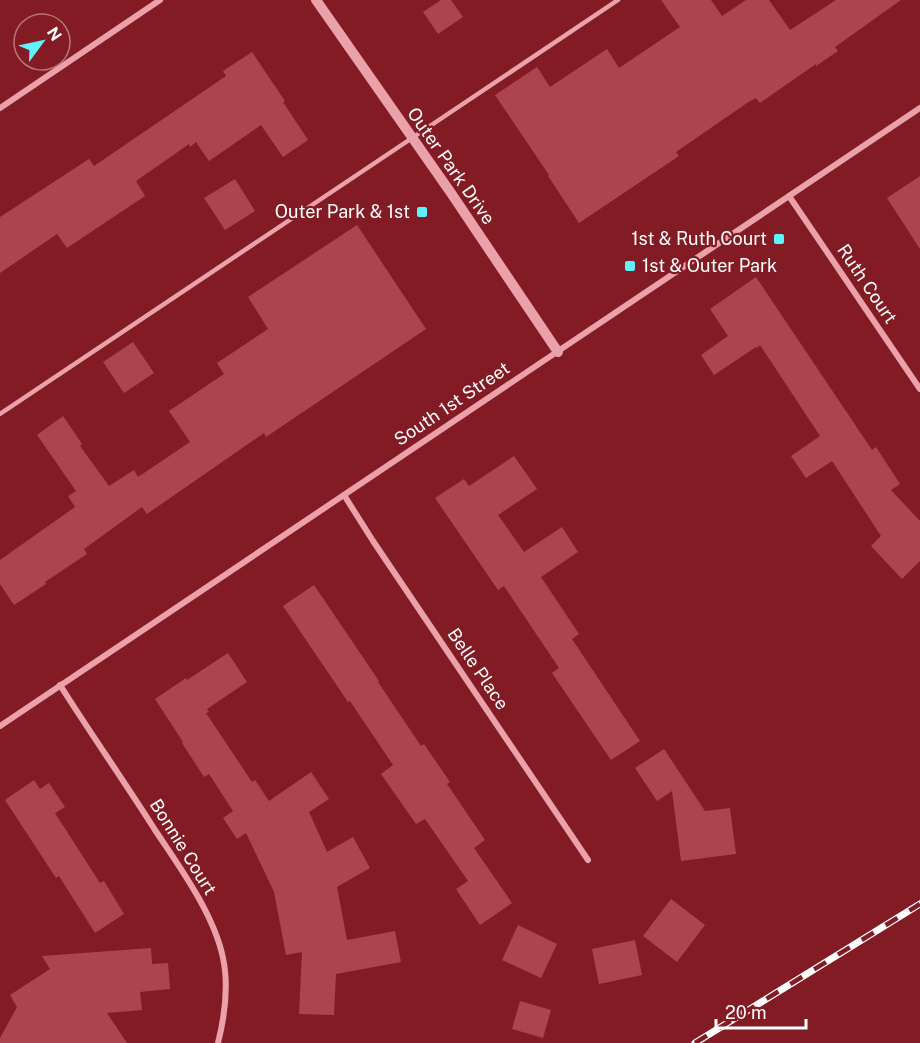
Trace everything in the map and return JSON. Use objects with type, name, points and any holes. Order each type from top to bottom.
[{"type":"street","points":[[0,108],[160,0]]},
{"type":"street","name":"Outer Park Drive","points":[[316,0],[558,352]]},
{"type":"street","name":"South 1st Street","points":[[0,726],[920,108]]},
{"type":"street","name":"Ruth Court","points":[[789,196],[920,389]]},
{"type":"street","name":"Belle Place","points":[[344,495],[588,860]]},
{"type":"street","name":"Bonnie Court","points":[[60,685],[187,878],[215,930],[223,957],[226,985],[223,1023],[218,1043]]},
{"type":"lane","points":[[0,414],[618,0]]},
{"type":"building","points":[[441,0],[451,0],[463,17],[438,34],[423,12]]},
{"type":"building","points":[[661,0],[711,0],[722,16],[746,0],[769,0],[790,30],[836,0],[901,0],[835,47],[838,51],[760,103],[756,98],[747,103],[676,152],[679,156],[579,223],[495,95],[537,67],[550,87],[607,49],[619,68],[680,27]]},
{"type":"building","points":[[252,52],[308,140],[283,157],[261,125],[209,161],[196,142],[190,147],[189,144],[136,181],[145,196],[67,248],[57,234],[0,273],[0,217],[89,159],[94,166],[226,76],[223,71]]},
{"type":"building","points":[[920,176],[920,249],[887,198]]},
{"type":"building","points":[[235,179],[255,211],[225,230],[204,198]]},
{"type":"building","points":[[357,225],[426,329],[266,437],[264,433],[147,514],[142,507],[84,549],[87,554],[14,605],[0,584],[0,560],[75,507],[68,496],[76,491],[37,435],[63,416],[82,444],[80,446],[109,486],[134,470],[138,477],[190,442],[169,411],[224,374],[217,363],[268,329],[248,297]]},
{"type":"building","points":[[756,277],[872,450],[876,447],[900,484],[891,490],[920,521],[920,561],[902,579],[871,546],[881,536],[832,461],[806,478],[791,456],[820,436],[760,345],[714,375],[701,355],[728,336],[710,309]]},
{"type":"building","points":[[133,342],[154,373],[124,393],[103,362]]},
{"type":"building","points":[[514,456],[537,489],[498,515],[524,552],[562,527],[578,552],[541,577],[579,634],[572,639],[640,741],[611,760],[552,673],[559,668],[504,586],[498,590],[435,498],[464,479],[469,486]]},
{"type":"building","points":[[314,585],[421,746],[424,744],[450,782],[447,784],[485,840],[474,848],[512,903],[480,925],[456,889],[468,881],[425,819],[416,824],[381,774],[393,765],[283,606]]},
{"type":"building","points":[[228,653],[247,682],[207,709],[209,712],[206,713],[252,782],[255,780],[269,801],[311,772],[329,799],[309,812],[327,852],[353,837],[370,868],[337,887],[347,940],[395,931],[401,962],[336,974],[334,1015],[299,1014],[302,952],[286,955],[274,892],[246,833],[237,839],[223,818],[233,811],[209,774],[204,777],[155,699]]},
{"type":"building","points":[[664,749],[705,811],[730,808],[736,854],[681,861],[672,791],[657,801],[635,768]]},
{"type":"building","points":[[34,780],[40,789],[49,783],[65,807],[55,813],[100,883],[104,881],[124,914],[95,933],[59,876],[56,878],[5,800]]},
{"type":"building","points":[[671,899],[705,925],[677,962],[643,936]]},
{"type":"building","points":[[518,925],[557,944],[541,978],[502,960]]},
{"type":"building","points":[[635,940],[642,975],[599,984],[592,949]]},
{"type":"building","points":[[151,948],[152,964],[168,963],[170,989],[140,992],[142,1010],[107,1013],[127,1043],[0,1043],[0,1038],[17,1007],[10,995],[50,969],[42,956]]},
{"type":"building","points":[[520,1001],[551,1010],[543,1038],[512,1029]]},
{"type":"railway","points":[[695,1043],[920,904]]},
{"type":"place","name":"Outer Park & 1st","points":[[422,212]]},
{"type":"place","name":"1st & Ruth Court","points":[[779,239]]},
{"type":"place","name":"1st & Outer Park","points":[[630,266]]}]
